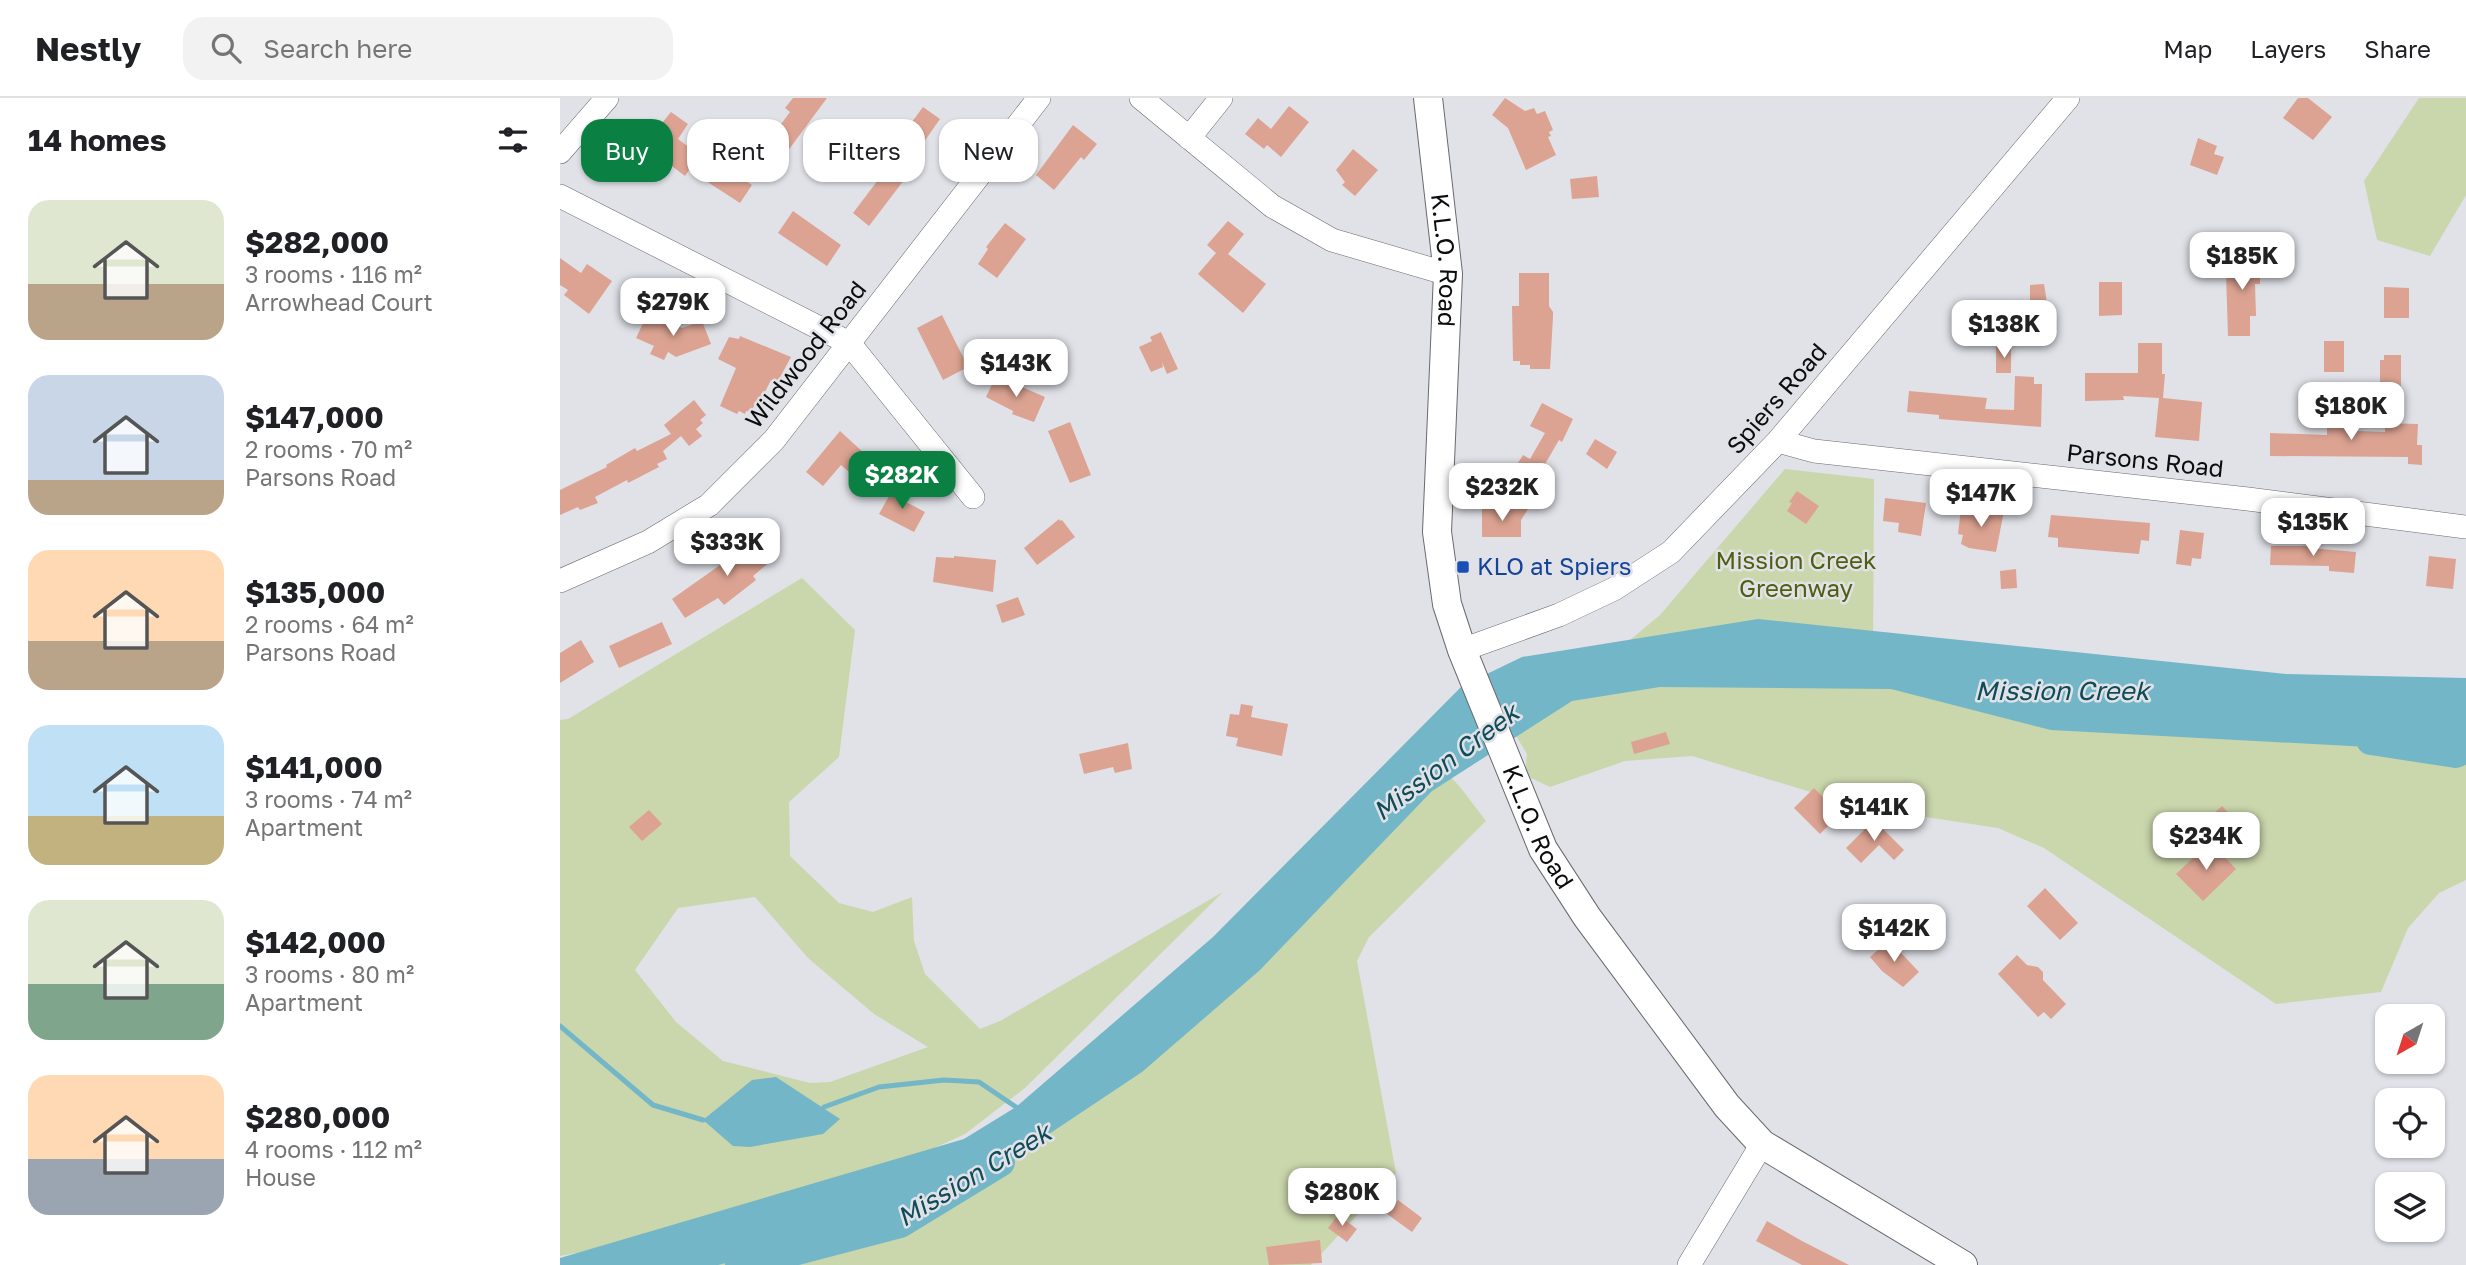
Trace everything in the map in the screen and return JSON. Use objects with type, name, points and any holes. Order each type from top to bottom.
[{"type":"main road","name":"K.L.O. Road","points":[[1428,98],[1448,274],[1437,532],[1447,604],[1462,650],[1543,849],[1587,917],[1727,1106],[1762,1144],[1963,1265]]},
{"type":"street","points":[[560,152],[607,98]]},
{"type":"street","name":"Wildwood Road","points":[[560,581],[648,542],[709,505],[774,440],[1039,98]]},
{"type":"street","points":[[1140,98],[1272,206],[1332,240],[1448,274]]},
{"type":"street","points":[[1189,138],[1221,98]]},
{"type":"street","name":"Spiers Road","points":[[1462,650],[1570,610],[1614,589],[1671,552],[1778,441],[2068,98]]},
{"type":"street","points":[[560,197],[849,343],[973,497]]},
{"type":"street","name":"Parsons Road","points":[[1778,441],[1814,451],[2248,499],[2466,527]]},
{"type":"street","points":[[1689,1265],[1762,1144]]},
{"type":"green space","points":[[2419,98],[2466,98],[2466,195],[2430,256],[2377,240],[2364,181]]},
{"type":"green space","name":"Mission Creek Greenway","points":[[1785,469],[1874,479],[1873,665],[2466,699],[2466,880],[2439,893],[2408,928],[2381,992],[2276,1004],[2044,848],[1998,828],[1860,807],[1692,756],[1625,761],[1550,787],[1525,775],[1527,754],[1496,703],[1630,640],[1660,615]]},
{"type":"green space","points":[[802,578],[855,630],[839,757],[789,802],[790,856],[839,903],[873,912],[912,897],[914,941],[925,974],[980,1029],[1000,1021],[1223,892],[1025,1088],[965,1134],[893,1167],[681,1234],[560,1256],[560,720],[568,719]],"holes":[[[755,897],[808,958],[874,1014],[928,1047],[830,1082],[810,1083],[723,1061],[676,1022],[635,970],[678,908]]]},
{"type":"green space","points":[[1412,736],[1460,787],[1486,821],[1369,937],[1357,961],[1396,1173],[1311,1265],[604,1265],[820,1204],[1033,1108],[1304,854]]},
{"type":"water","name":"Mission Creek","points":[[1758,619],[2286,674],[2466,678],[2466,742],[2387,748],[2051,730],[1891,689],[1660,687],[1572,701],[1432,791],[1260,970],[1142,1072],[992,1172],[823,1239],[718,1265],[560,1265],[560,1258],[964,1139],[1016,1107],[1213,937],[1462,686],[1522,657]]},
{"type":"water","points":[[776,1077],[840,1119],[823,1134],[750,1147],[733,1146],[703,1120],[752,1080]]},
{"type":"building","points":[[793,98],[827,98],[811,119],[803,119],[803,130],[789,149],[789,119],[785,119],[790,112],[785,108]]},
{"type":"building","points":[[1505,98],[1525,111],[1534,108],[1537,114],[1545,111],[1553,130],[1548,137],[1556,155],[1526,170],[1508,128],[1492,115]]},
{"type":"building","points":[[2298,98],[2308,98],[2332,117],[2313,140],[2283,118]]},
{"type":"building","points":[[1289,106],[1309,122],[1281,157],[1267,145],[1264,149],[1245,134],[1258,118],[1271,129]]},
{"type":"building","points":[[923,107],[940,119],[925,140],[925,119],[914,119]]},
{"type":"building","points":[[671,112],[687,123],[678,139],[687,146],[685,176],[673,167],[673,119],[665,119]]},
{"type":"building","points":[[1073,125],[1097,144],[1084,160],[1081,157],[1054,190],[1038,177],[1038,172]]},
{"type":"building","points":[[2198,138],[2217,146],[2214,154],[2224,157],[2217,175],[2190,165]]},
{"type":"building","points":[[1353,149],[1378,170],[1355,196],[1342,185],[1345,182],[1336,170]]},
{"type":"building","points":[[1597,176],[1599,197],[1572,199],[1570,179]]},
{"type":"building","points":[[708,182],[748,182],[752,185],[740,203]]},
{"type":"building","points":[[877,182],[902,182],[869,226],[853,213]]},
{"type":"building","points":[[793,211],[841,245],[827,266],[778,233]]},
{"type":"building","points":[[1228,221],[1244,234],[1228,254],[1266,284],[1243,313],[1198,274],[1216,253],[1207,245]]},
{"type":"building","points":[[1005,223],[1026,239],[997,278],[978,264],[988,249],[986,247]]},
{"type":"building","points":[[2230,253],[2260,253],[2260,284],[2255,284],[2256,316],[2250,316],[2250,336],[2228,336],[2226,273],[2230,273]]},
{"type":"building","points":[[560,258],[581,273],[587,264],[612,281],[589,314],[564,295],[568,290],[560,285]]},
{"type":"building","points":[[1519,273],[1549,273],[1549,306],[1553,312],[1550,369],[1530,369],[1530,365],[1520,365],[1520,361],[1513,361],[1512,306],[1519,306]]},
{"type":"building","points":[[2099,282],[2122,282],[2122,315],[2099,316]]},
{"type":"building","points":[[2044,284],[2047,303],[2030,303],[2030,285]]},
{"type":"building","points":[[2384,287],[2409,288],[2409,318],[2384,318]]},
{"type":"building","points":[[942,315],[968,367],[943,380],[917,328]]},
{"type":"building","points":[[646,317],[655,321],[657,317],[682,328],[702,321],[711,344],[676,357],[668,352],[664,360],[650,354],[654,346],[636,338]]},
{"type":"building","points":[[1161,332],[1178,369],[1167,374],[1162,362],[1163,367],[1151,372],[1139,347],[1152,341],[1150,337]]},
{"type":"building","points":[[740,336],[791,357],[777,383],[771,380],[758,406],[755,404],[751,412],[746,411],[745,414],[739,411],[737,414],[720,406],[736,368],[718,359],[729,337],[739,339]]},
{"type":"building","points":[[2324,341],[2344,341],[2344,372],[2324,372]]},
{"type":"building","points":[[2138,343],[2162,343],[2162,374],[2165,374],[2163,398],[2202,402],[2199,441],[2155,437],[2159,398],[2123,396],[2124,400],[2085,401],[2085,373],[2138,373]]},
{"type":"building","points":[[1996,347],[2011,347],[2011,373],[1996,373]]},
{"type":"building","points":[[2384,355],[2401,355],[2401,393],[2380,392],[2380,360],[2384,360]]},
{"type":"building","points":[[996,376],[1045,397],[1034,422],[1012,414],[1013,411],[986,397]]},
{"type":"building","points":[[2015,376],[2034,377],[2034,384],[2042,384],[2041,427],[1939,419],[1939,415],[1907,412],[1909,391],[1987,398],[1985,409],[2014,410]]},
{"type":"building","points":[[694,400],[706,415],[700,420],[703,423],[696,429],[702,436],[689,446],[681,436],[663,451],[667,459],[657,464],[659,467],[595,497],[598,503],[580,510],[578,507],[560,515],[560,490],[607,467],[606,465],[635,448],[637,451],[671,434],[664,425]]},
{"type":"building","points":[[1542,403],[1573,419],[1562,442],[1559,440],[1530,490],[1537,494],[1528,509],[1500,491],[1523,455],[1530,459],[1545,433],[1530,426]]},
{"type":"building","points":[[2327,418],[2357,419],[2357,431],[2385,432],[2385,423],[2418,424],[2417,445],[2422,445],[2422,465],[2408,464],[2408,457],[2270,456],[2270,433],[2327,435]]},
{"type":"building","points":[[1070,422],[1091,475],[1070,483],[1048,431]]},
{"type":"building","points":[[840,431],[878,466],[863,484],[841,465],[823,486],[806,472]]},
{"type":"building","points":[[1595,439],[1617,452],[1607,469],[1586,454]]},
{"type":"building","points":[[893,489],[908,496],[906,502],[925,512],[914,532],[879,514]]},
{"type":"building","points":[[1797,491],[1819,506],[1806,524],[1787,511],[1792,503],[1789,502]]},
{"type":"building","points":[[1885,498],[1926,503],[1921,536],[1898,532],[1899,523],[1883,521]]},
{"type":"building","points":[[1984,507],[2004,511],[1996,552],[1969,548],[1961,544],[1963,535],[1958,534],[1961,508],[1984,513]]},
{"type":"building","points":[[1482,509],[1528,509],[1521,520],[1521,537],[1482,537]]},
{"type":"building","points":[[2051,515],[2150,523],[2149,541],[2141,540],[2139,554],[2058,547],[2058,538],[2048,537]]},
{"type":"building","points":[[1059,519],[1075,537],[1037,565],[1024,548]]},
{"type":"building","points":[[2180,530],[2204,533],[2201,559],[2192,558],[2191,566],[2176,564]]},
{"type":"building","points":[[766,533],[779,550],[769,558],[771,561],[753,576],[756,580],[724,605],[718,598],[685,618],[672,599]]},
{"type":"building","points":[[2271,546],[2310,546],[2356,552],[2354,573],[2329,571],[2329,566],[2270,565]]},
{"type":"building","points":[[2429,556],[2456,559],[2453,589],[2426,586]]},
{"type":"building","points":[[936,557],[996,560],[993,592],[933,582]]},
{"type":"building","points":[[2016,569],[2017,588],[2001,589],[2000,571]]},
{"type":"building","points":[[1018,597],[1025,615],[1002,623],[996,605]]},
{"type":"building","points":[[662,622],[672,644],[619,668],[609,646]]},
{"type":"building","points":[[581,640],[594,662],[560,683],[560,653]]},
{"type":"building","points":[[1241,704],[1253,706],[1251,717],[1288,724],[1282,756],[1236,746],[1238,738],[1226,736],[1230,714],[1239,715]]},
{"type":"building","points":[[1666,732],[1670,744],[1634,754],[1631,742]]},
{"type":"building","points":[[1128,743],[1132,769],[1115,773],[1113,767],[1084,774],[1079,754]]},
{"type":"building","points":[[1814,788],[1830,804],[1826,808],[1836,818],[1820,834],[1794,808]]},
{"type":"building","points":[[2222,806],[2235,820],[2216,837],[2203,823]]},
{"type":"building","points":[[649,810],[662,824],[642,841],[629,827]]},
{"type":"building","points":[[1874,820],[1904,850],[1894,860],[1879,845],[1861,863],[1846,848]]},
{"type":"building","points":[[2210,842],[2236,869],[2203,901],[2176,874]]},
{"type":"building","points":[[2045,888],[2078,923],[2060,940],[2027,906]]},
{"type":"building","points":[[1889,940],[1919,972],[1903,987],[1882,971],[1870,957]]},
{"type":"building","points":[[2017,955],[2027,965],[2038,967],[2043,972],[2043,980],[2066,1004],[2051,1019],[2044,1012],[2038,1017],[1998,974]]},
{"type":"building","points":[[1398,1200],[1422,1218],[1412,1232],[1387,1214]]},
{"type":"building","points":[[1338,1215],[1357,1229],[1347,1242],[1328,1228]]},
{"type":"building","points":[[1767,1221],[1849,1265],[1802,1265],[1756,1241]]},
{"type":"building","points":[[1320,1240],[1322,1263],[1269,1265],[1266,1247]]},
{"type":"waterway","name":"Mission Creek","points":[[2371,740],[2456,753],[2466,747]]},
{"type":"waterway","points":[[560,1026],[653,1105],[703,1120]]},
{"type":"waterway","points":[[824,1107],[879,1087],[944,1080],[979,1082],[1016,1107]]},
{"type":"waterway","name":"Mission Creek","points":[[740,1265],[900,1223],[1000,1162]]},
{"type":"place","name":"KLO at Spiers","points":[[1463,567]]}]
